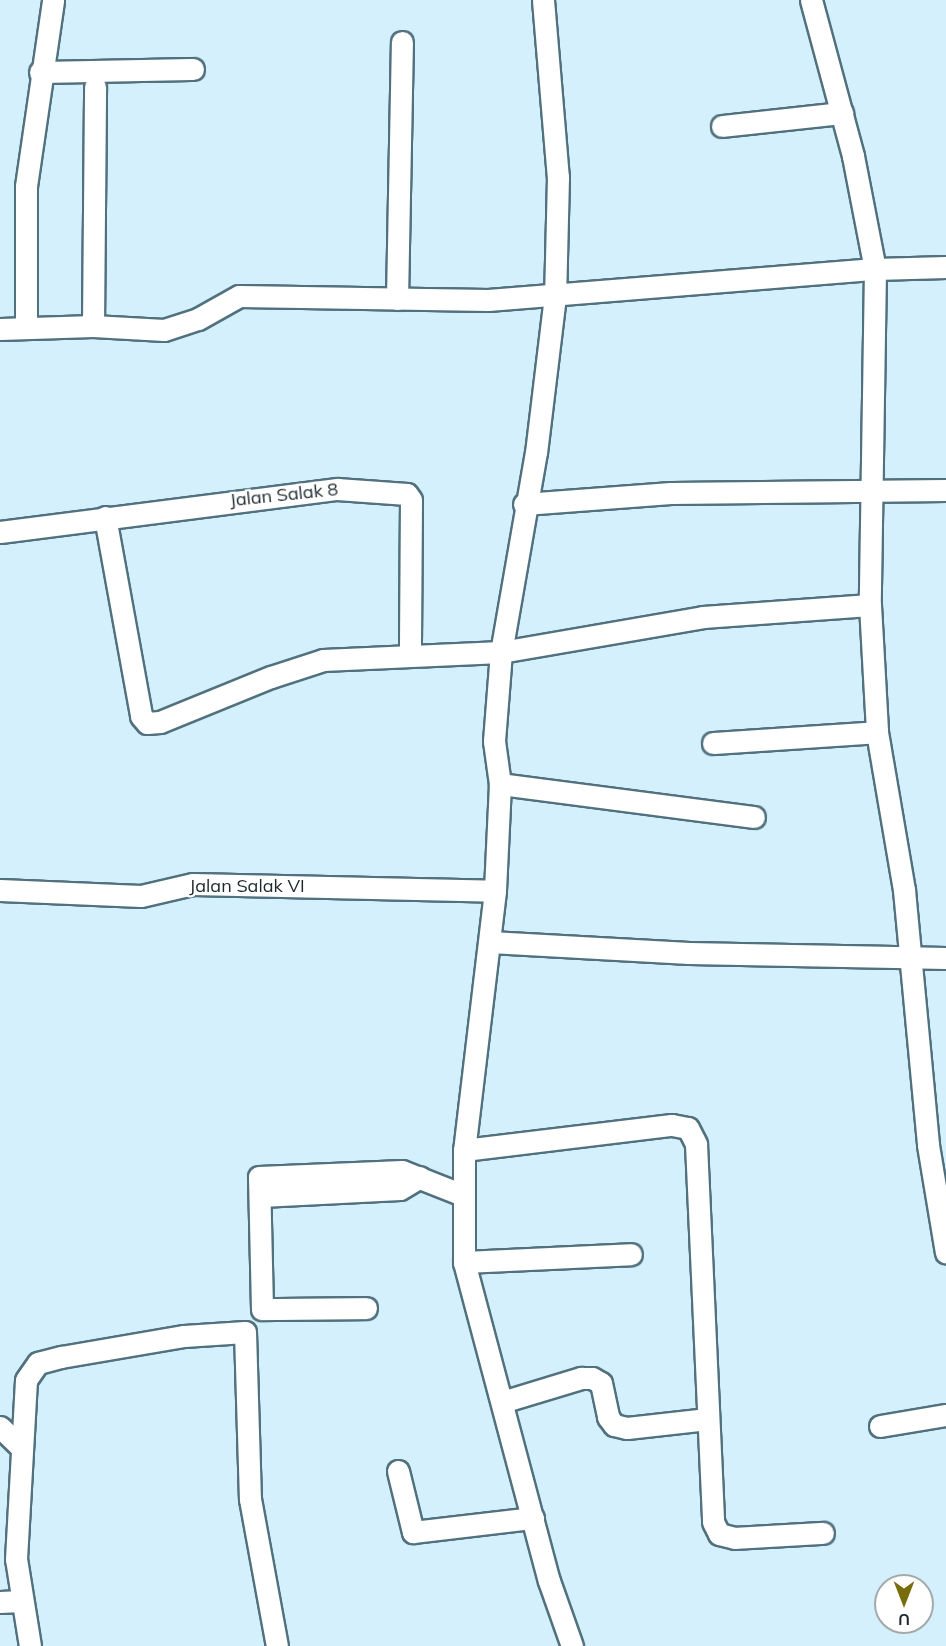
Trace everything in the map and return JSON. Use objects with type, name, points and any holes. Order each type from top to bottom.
[{"type":"street","points":[[26,328],[26,186],[40,72],[53,0]]},
{"type":"street","points":[[543,0],[558,177],[555,296],[536,452],[524,504],[501,652],[494,741],[500,784],[495,891],[490,942],[480,999],[464,1150],[464,1262],[549,1581],[572,1646]]},
{"type":"street","points":[[811,0],[842,113],[875,269],[870,605],[877,732],[912,960],[946,1253]]},
{"type":"street","points":[[398,299],[402,42]]},
{"type":"street","points":[[40,72],[193,69]]},
{"type":"street","points":[[93,326],[95,87]]},
{"type":"street","points":[[722,126],[842,113]]},
{"type":"street","points":[[0,329],[93,326],[164,330],[198,319],[239,296],[488,300],[875,269],[946,267]]},
{"type":"street","name":"Jalan Salak 8","points":[[0,532],[337,489],[407,494],[411,500],[410,654]]},
{"type":"street","points":[[524,504],[671,493],[946,490]]},
{"type":"street","points":[[105,517],[141,716],[147,723],[160,722],[272,676],[323,660],[410,654],[501,652],[703,617],[870,605]]},
{"type":"street","points":[[712,743],[877,732]]},
{"type":"street","points":[[500,784],[754,817]]},
{"type":"street","name":"Jalan Salak VI","points":[[0,891],[141,896],[193,884],[495,891]]},
{"type":"street","points":[[490,942],[912,960],[946,958]]},
{"type":"street","points":[[464,1150],[672,1125],[688,1128],[696,1144],[713,1522],[719,1534],[735,1538],[823,1533]]},
{"type":"street","points":[[366,1308],[262,1309],[261,1196],[400,1189],[420,1177],[464,1196]]},
{"type":"street","points":[[464,1262],[631,1254]]},
{"type":"street","points":[[30,1646],[10,1602],[26,1380],[38,1363],[184,1336],[245,1332],[250,1499],[277,1646]]},
{"type":"street","points":[[502,1402],[580,1378],[592,1378],[601,1383],[608,1417],[614,1425],[627,1428],[707,1419]]},
{"type":"street","points":[[880,1425],[946,1415]]},
{"type":"street","points":[[0,1427],[21,1446]]},
{"type":"street","points":[[398,1471],[413,1532],[533,1518]]}]
